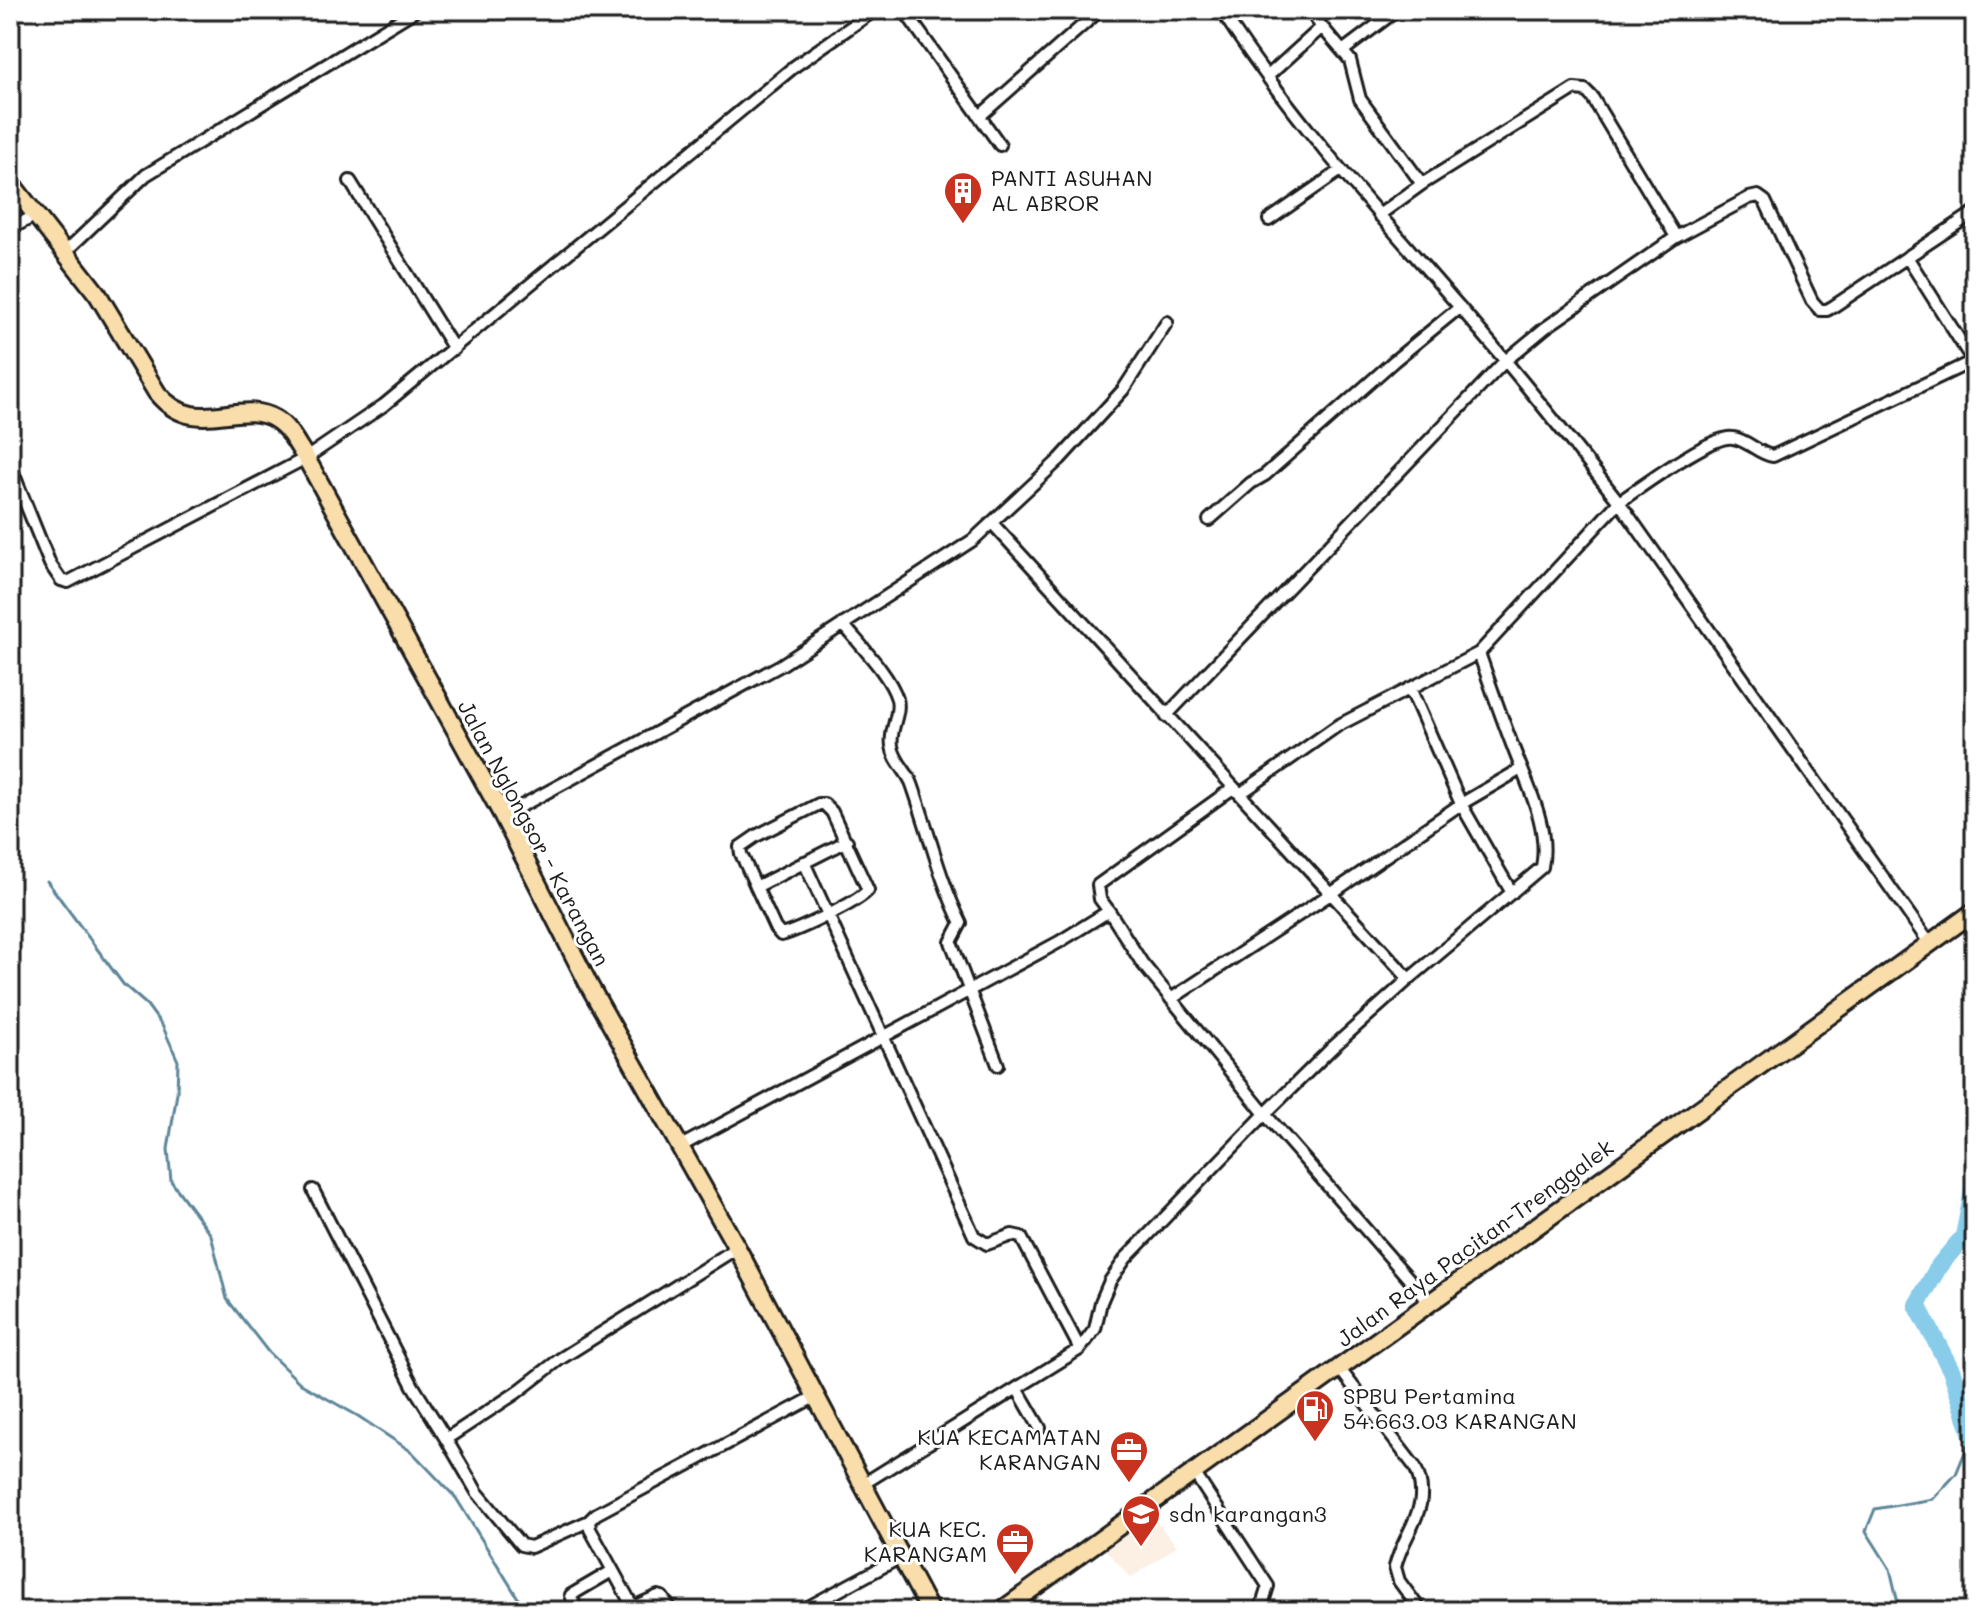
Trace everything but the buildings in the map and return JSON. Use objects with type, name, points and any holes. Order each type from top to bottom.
[{"type":"highway","name":"Jalan Nglongsor - Karangan","points":[[10,182],[98,295],[167,405],[182,413],[198,416],[262,414],[287,428],[503,816],[590,987],[737,1248],[899,1558],[930,1611]]},
{"type":"highway","name":"Jalan Raya Pacitan-Trenggalek","points":[[1001,1611],[1975,911]]},
{"type":"street","points":[[68,257],[132,186],[146,175],[416,10]]},
{"type":"street","points":[[10,465],[50,564],[61,580],[68,582],[306,458],[384,405],[783,76],[875,10]]},
{"type":"street","points":[[904,10],[1000,145]]},
{"type":"street","points":[[980,116],[1100,10]]},
{"type":"street","points":[[1221,10],[1341,170],[1460,307],[1619,502],[1930,944]]},
{"type":"street","points":[[1309,10],[1344,50],[1350,60],[1360,99],[1422,184]]},
{"type":"street","points":[[1344,50],[1397,10]]},
{"type":"street","points":[[1268,76],[1322,27]]},
{"type":"street","points":[[1379,215],[1422,184],[1574,89],[1585,90],[1592,97],[1676,237]]},
{"type":"street","points":[[1269,220],[1341,170]]},
{"type":"street","points":[[350,181],[454,349]]},
{"type":"street","points":[[1166,716],[1504,362],[1545,328],[1676,237],[1758,196],[1765,201],[1812,301],[1820,310],[1827,310],[1975,212]]},
{"type":"street","points":[[10,229],[36,215]]},
{"type":"street","points":[[1429,1302],[1265,1114],[1142,963],[1100,899],[1098,885],[1337,726],[1479,653],[1619,502],[1675,464],[1722,438],[1737,438],[1765,455],[1773,456],[1974,360],[1907,257]]},
{"type":"street","points":[[1209,520],[1460,307]]},
{"type":"street","points":[[503,816],[781,665],[973,540],[1060,459],[1123,390],[1167,322]]},
{"type":"street","points":[[992,523],[1409,979]]},
{"type":"street","points":[[843,624],[891,685],[898,700],[898,713],[891,725],[892,748],[910,780],[943,887],[961,923],[951,942],[998,1065]]},
{"type":"street","points":[[863,1484],[1080,1349],[1095,1329],[1106,1292],[1126,1258],[1333,1047],[1542,867],[1545,854],[1536,806],[1479,653]]},
{"type":"street","points":[[1410,688],[1461,804],[1512,893]]},
{"type":"street","points":[[1171,999],[1461,804],[1521,769]]},
{"type":"street","points":[[824,804],[847,841],[868,890],[863,897],[781,935],[775,928],[740,847],[813,806],[824,804]]},
{"type":"street","points":[[756,887],[847,841]]},
{"type":"street","points":[[804,862],[974,1236],[987,1244],[1002,1236],[1021,1237],[1080,1349]]},
{"type":"street","points":[[681,1146],[1059,942],[1109,911]]},
{"type":"street","points":[[313,1190],[413,1386],[477,1492],[521,1545],[531,1547],[589,1521],[596,1514],[816,1396]]},
{"type":"street","points":[[446,1439],[516,1393],[560,1359],[737,1248]]},
{"type":"street","points":[[1339,1368],[1421,1479],[1423,1491],[1416,1520],[1395,1567],[1399,1581],[1421,1611]]},
{"type":"street","points":[[1018,1390],[1040,1428]]},
{"type":"street","points":[[1195,1474],[1268,1586],[1262,1605],[1267,1611]]},
{"type":"street","points":[[589,1521],[590,1529],[633,1607],[658,1596],[672,1611]]},
{"type":"street","points":[[801,1611],[899,1558]]},
{"type":"street","points":[[577,1611],[571,1595],[612,1571]]},
{"type":"shaded area","name":"sdn karangan3","points":[[1151,1516],[1177,1546],[1131,1578],[1105,1549]]},
{"type":"waterway","points":[[47,881],[123,984],[147,1005],[163,1027],[178,1061],[177,1093],[168,1149],[171,1181],[211,1235],[227,1299],[269,1353],[301,1384],[358,1416],[412,1452],[456,1498],[526,1611]]},
{"type":"waterway","points":[[1972,1435],[1952,1372],[1917,1305],[1939,1266],[1964,1236],[1975,1181]]},
{"type":"waterway","points":[[1900,1611],[1890,1569],[1866,1531],[1875,1509],[1933,1499],[1956,1474],[1972,1435]]},
{"type":"place","name":"PANTI ASUHAN AL ABROR","points":[[963,225]]},
{"type":"place","name":"SPBU Pertamina 54.663.03 KARANGAN","points":[[1315,1443]]},
{"type":"place","name":"KUA KECAMATAN KARANGAN","points":[[1129,1484]]},
{"type":"place","name":"sdn karangan3","points":[[1141,1548]]},
{"type":"place","name":"KUA KEC. KARANGAM","points":[[1015,1576]]}]
